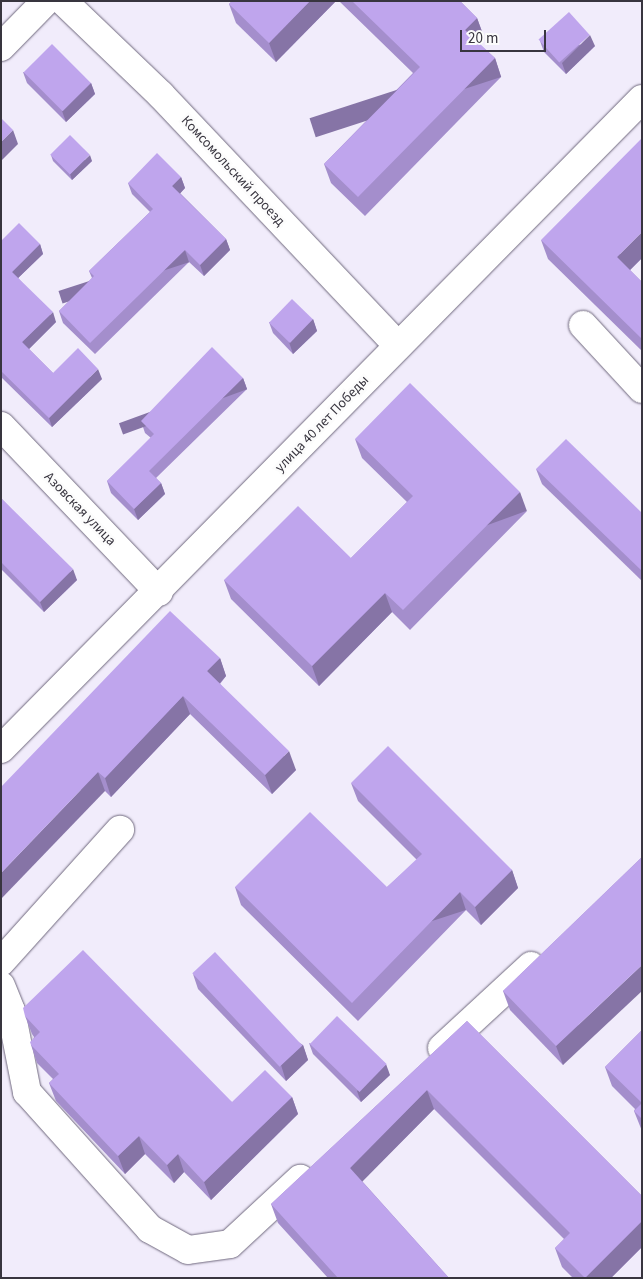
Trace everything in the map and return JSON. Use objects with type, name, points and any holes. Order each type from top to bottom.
[{"type":"street","points":[[1,47],[46,1]]},
{"type":"street","name":"Комсомольский проезд","points":[[63,1],[161,95],[398,346]]},
{"type":"street","name":"улица 40 лет Победы","points":[[1,749],[159,592],[642,99]]},
{"type":"street","points":[[583,325],[642,389]]},
{"type":"street","name":"Азовская улица","points":[[1,426],[159,592]]},
{"type":"street","points":[[1,962],[120,830]]},
{"type":"street","points":[[427,1062],[551,948]]},
{"type":"street","points":[[1,986],[11,1011],[27,1092],[150,1229],[188,1250],[230,1244],[317,1164]]},
{"type":"building","points":[[232,1],[310,1],[269,43],[229,4]]},
{"type":"building","points":[[352,1],[460,1],[477,18],[465,30],[495,58],[358,197],[324,164],[420,67]]},
{"type":"building","points":[[569,12],[590,35],[559,62],[539,39]]},
{"type":"building","points":[[52,44],[91,83],[63,111],[24,72]]},
{"type":"building","points":[[1,118],[13,130],[1,142]]},
{"type":"building","points":[[70,135],[90,155],[70,175],[50,155]]},
{"type":"building","points":[[642,138],[642,232],[617,257],[642,282],[642,339],[541,240]]},
{"type":"building","points":[[157,153],[181,177],[172,186],[226,239],[200,265],[185,250],[90,343],[59,311],[94,276],[89,271],[153,209],[128,183]]},
{"type":"building","points":[[19,223],[40,244],[12,272],[53,312],[22,342],[53,373],[78,348],[98,369],[49,418],[1,371],[1,241]]},
{"type":"building","points":[[292,299],[313,319],[290,343],[269,323]]},
{"type":"building","points":[[212,347],[243,378],[149,471],[161,483],[134,509],[107,481],[154,434],[141,421]]},
{"type":"building","points":[[410,383],[520,492],[403,610],[385,593],[312,666],[224,580],[298,506],[351,558],[413,496],[355,439]]},
{"type":"building","points":[[566,439],[642,513],[642,571],[536,469]]},
{"type":"building","points":[[1,498],[73,569],[40,602],[1,562]]},
{"type":"building","points":[[170,611],[220,658],[207,671],[289,751],[265,775],[183,696],[105,778],[98,772],[1,873],[1,787]]},
{"type":"building","points":[[388,746],[512,870],[475,907],[460,892],[352,1003],[235,887],[310,812],[387,887],[422,854],[351,783]]},
{"type":"building","points":[[642,857],[642,965],[556,1046],[503,991]]},
{"type":"building","points":[[83,950],[232,1102],[265,1070],[292,1097],[204,1182],[178,1154],[167,1165],[139,1136],[118,1156],[49,1083],[59,1074],[31,1045],[30,1042],[40,1032],[25,1016],[23,1008]]},
{"type":"building","points":[[215,952],[302,1046],[280,1067],[192,973]]},
{"type":"building","points":[[337,1016],[387,1064],[360,1092],[310,1044]]},
{"type":"building","points":[[467,1021],[642,1196],[642,1221],[585,1278],[555,1248],[570,1233],[427,1090],[350,1168],[449,1278],[338,1278],[271,1204]]},
{"type":"building","points":[[642,1030],[642,1103],[605,1067]]},
{"type":"building","points":[[642,1103],[642,1119],[634,1111]]}]
